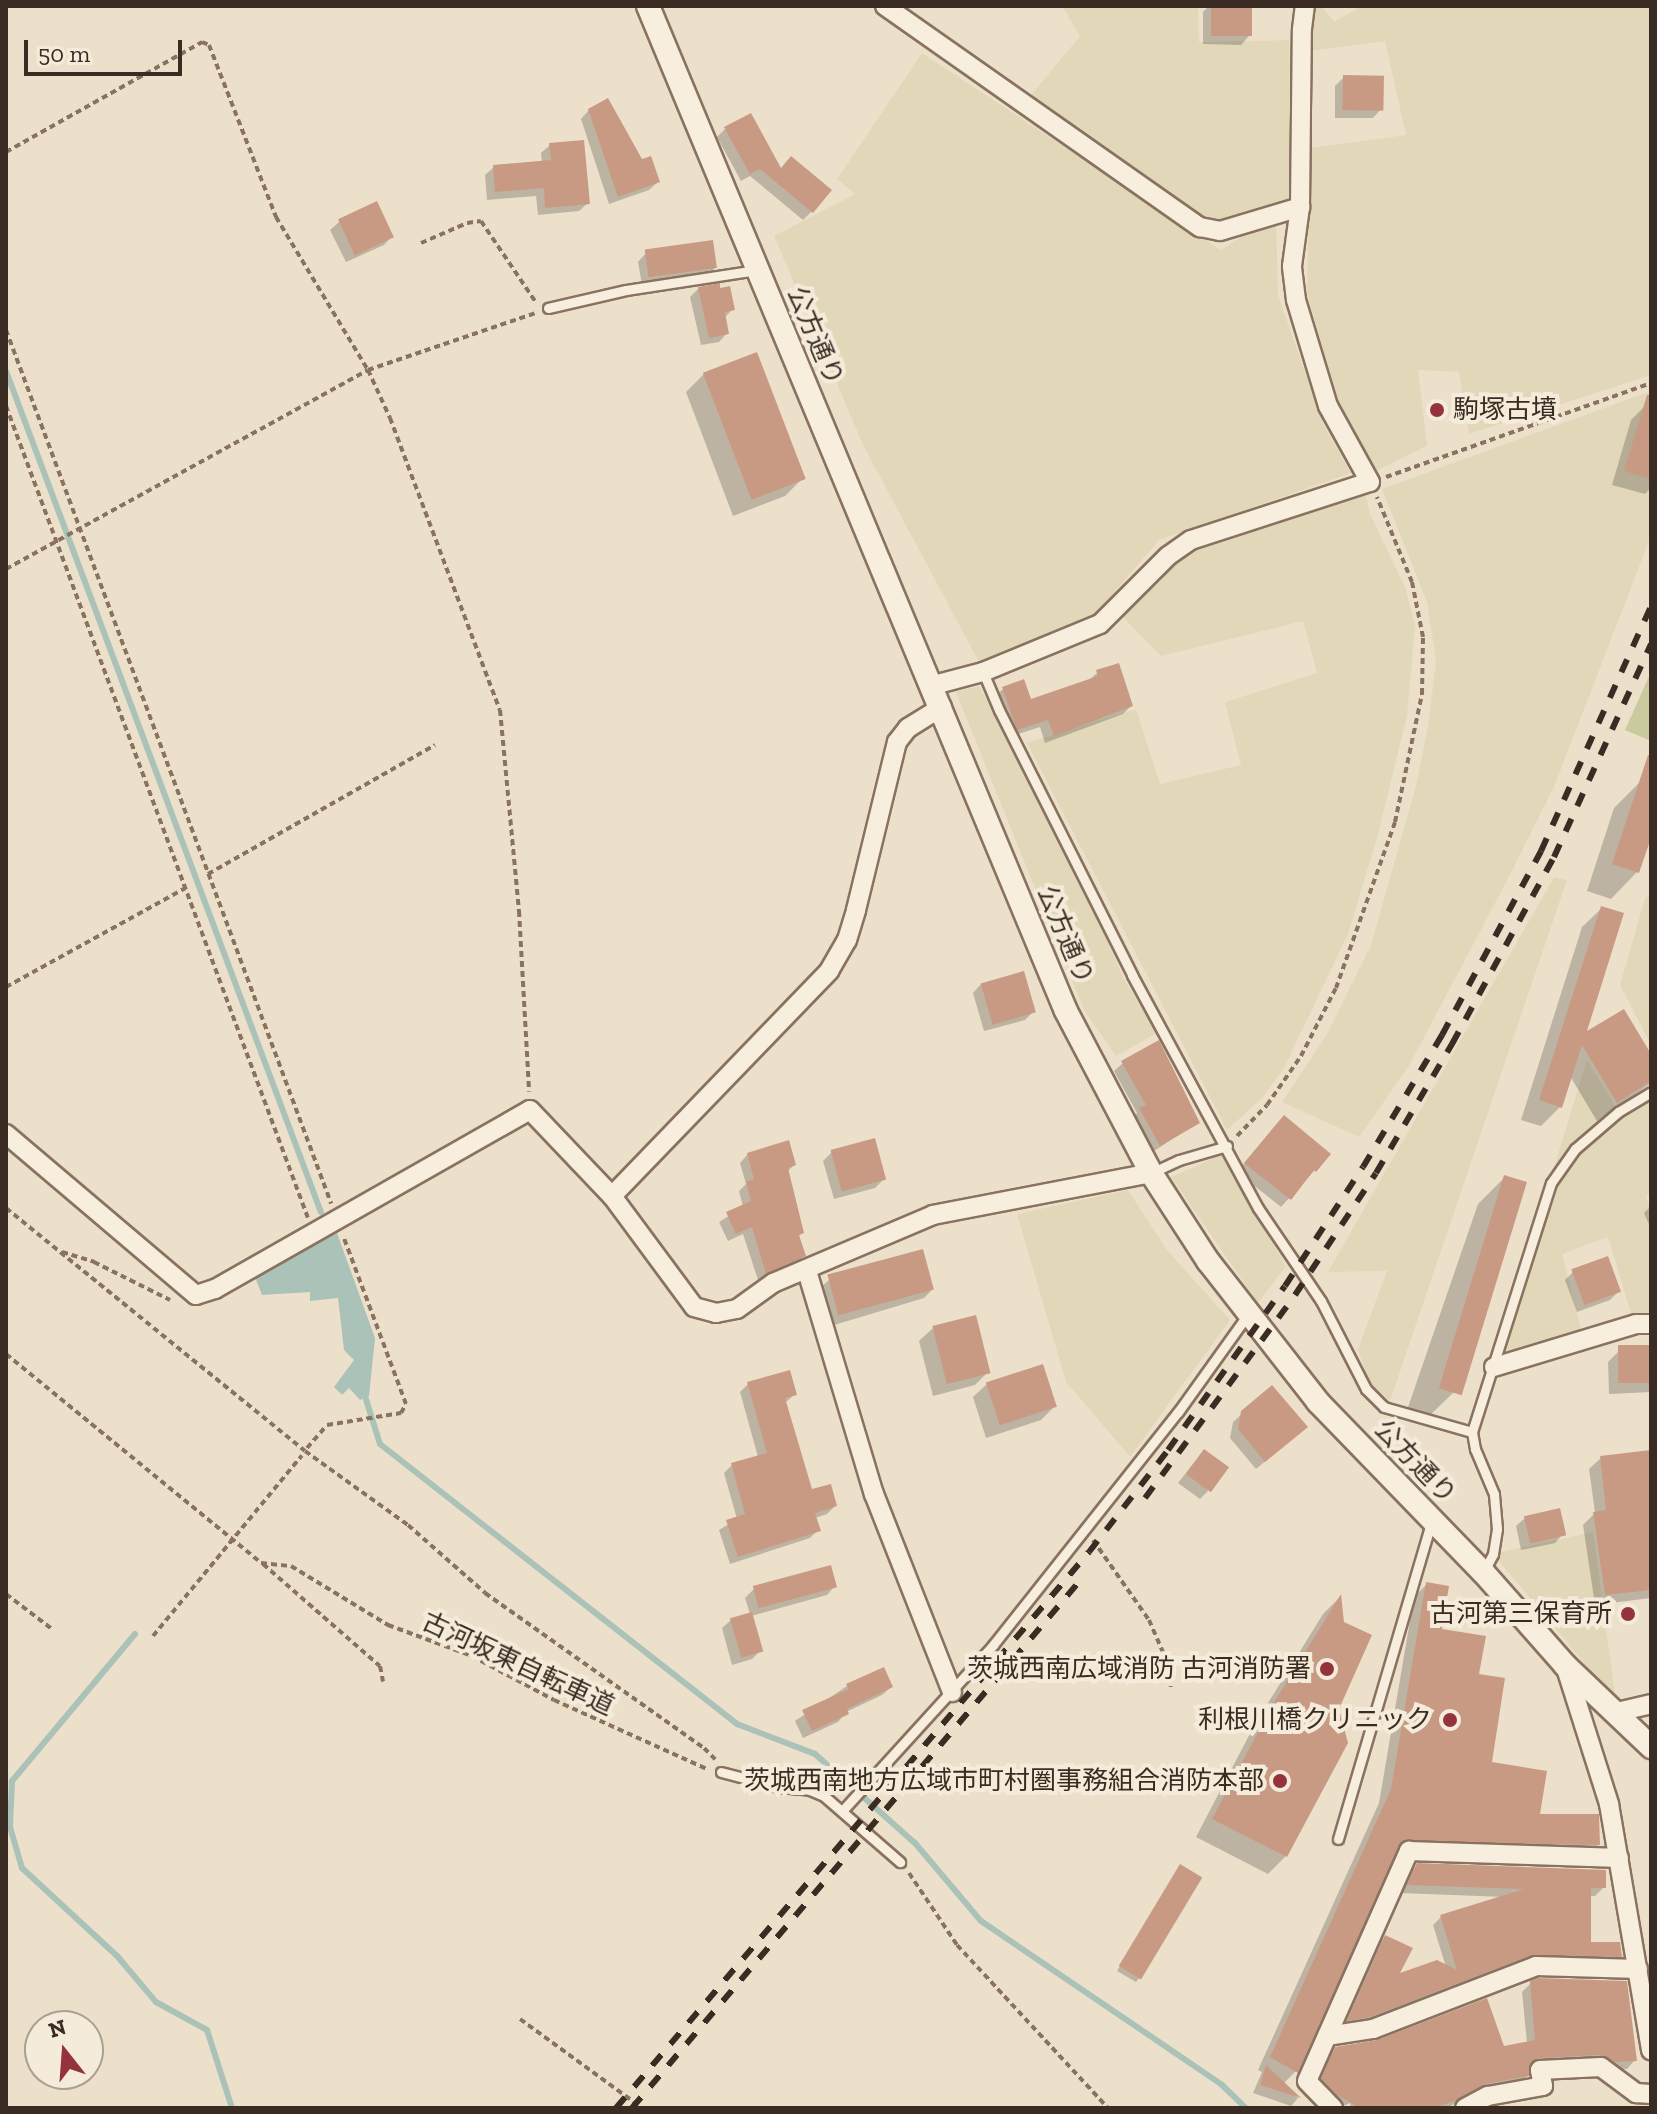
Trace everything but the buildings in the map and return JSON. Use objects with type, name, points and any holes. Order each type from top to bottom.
[{"type":"street","name":"公方通り","points":[[648,6],[756,270],[934,685],[1066,1011],[1151,1173],[1208,1261],[1318,1402],[1483,1572],[1565,1665],[1651,1747]]},
{"type":"street","points":[[885,6],[1200,227],[1220,231],[1300,207]]},
{"type":"street","points":[[934,685],[983,672],[1100,624],[1168,556],[1191,540],[1370,482],[1328,406],[1296,300],[1292,266],[1300,207],[1302,29],[1305,6]]},
{"type":"street","points":[[612,1196],[829,971],[847,940],[856,910],[897,742],[908,728],[942,707]]},
{"type":"street","points":[[6,1134],[196,1295],[215,1289],[530,1110],[612,1196],[694,1307],[716,1313],[737,1309],[773,1283],[933,1215],[1151,1173]]},
{"type":"street","points":[[807,1271],[874,1494],[952,1692]]},
{"type":"street","points":[[1494,1367],[1636,1324],[1651,1324]]},
{"type":"street","points":[[1565,1665],[1609,1804],[1651,2050]]},
{"type":"street","points":[[1617,1712],[1651,1704]]},
{"type":"street","points":[[1333,2108],[1307,2081],[1409,1851],[1619,1858]]},
{"type":"street","points":[[1327,2036],[1373,2029],[1536,1966],[1638,1969]]},
{"type":"street","points":[[1465,2108],[1488,2096],[1543,2086],[1540,2070],[1601,2067],[1636,2093],[1651,2094]]},
{"type":"lane","points":[[548,308],[626,290],[756,270]]},
{"type":"lane","points":[[983,672],[999,710],[1132,975],[1258,1208],[1321,1301],[1366,1389],[1384,1407],[1472,1432]]},
{"type":"lane","points":[[1483,1572],[1493,1554],[1496,1518],[1494,1494],[1475,1449],[1472,1432],[1551,1183],[1575,1149],[1618,1112],[1651,1092]]},
{"type":"lane","points":[[1151,1173],[1179,1160],[1227,1146]]},
{"type":"lane","points":[[846,1807],[952,1692],[1085,1530],[1249,1313]]},
{"type":"lane","points":[[1338,1839],[1432,1520]]},
{"type":"lane","points":[[721,1772],[778,1787],[810,1790],[846,1807],[900,1862]]},
{"type":"path","points":[[6,152],[202,42],[209,45],[276,217],[368,370],[390,418],[500,710],[519,911],[530,1110]]},
{"type":"path","points":[[421,243],[467,223],[481,221],[534,301],[548,308]]},
{"type":"path","points":[[6,569],[368,370],[548,308]]},
{"type":"path","points":[[6,330],[76,529],[406,1404],[401,1413],[327,1425],[307,1448]]},
{"type":"path","points":[[1227,1146],[1267,1105],[1301,1056],[1336,988],[1395,822],[1422,694],[1423,637],[1412,582],[1370,482],[1651,383]]},
{"type":"path","points":[[6,406],[58,539],[313,1233]]},
{"type":"path","points":[[208,874],[435,745]]},
{"type":"path","points":[[6,987],[185,888]]},
{"type":"path","points":[[6,1208],[305,1451],[408,1525],[485,1593],[704,1748],[719,1764],[721,1772]]},
{"type":"path","points":[[58,1252],[94,1262],[173,1301],[196,1295]]},
{"type":"path","name":"古河坂東自転車道","points":[[6,1354],[233,1539],[372,1658],[380,1666],[383,1682]]},
{"type":"path","points":[[153,1636],[302,1455]]},
{"type":"path","points":[[1085,1530],[1149,1620],[1169,1666],[1171,1687]]},
{"type":"path","name":"古河坂東自転車道","points":[[261,1563],[291,1566],[388,1625],[472,1656],[554,1700],[696,1766],[721,1772]]},
{"type":"path","points":[[6,1594],[52,1629]]},
{"type":"path","points":[[900,1862],[957,1945],[1108,2108]]},
{"type":"path","points":[[520,2019],[642,2108]]},
{"type":"shaded area","points":[[1062,6],[1198,6],[1199,42],[1289,40],[1292,200],[1216,220],[1203,216],[1031,95],[1080,36]]},
{"type":"shaded area","points":[[1312,6],[1321,6],[1334,21],[1363,6],[1651,6],[1651,375],[1469,434],[1459,372],[1418,370],[1427,446],[1376,471],[1339,407],[1307,293],[1310,148],[1406,135],[1385,41],[1302,52]]},
{"type":"shaded area","points":[[922,53],[1221,250],[1276,214],[1278,295],[1324,426],[1351,473],[1159,540],[1094,616],[979,662],[863,445],[774,236],[855,194],[837,179]]},
{"type":"shaded area","points":[[1651,391],[1651,536],[1554,787],[1409,1066],[1359,1137],[1282,1102],[1327,1034],[1371,945],[1416,786],[1428,726],[1436,661],[1427,602],[1382,489]]},
{"type":"shaded area","points":[[1365,492],[1370,514],[1405,587],[1415,626],[1407,716],[1377,838],[1348,934],[1284,1068],[1264,1096],[1227,1130],[1027,743],[1136,709],[1160,784],[1241,765],[1225,702],[1317,673],[1303,621],[1161,656],[1121,615],[1161,581],[1191,540]]},
{"type":"shaded area","points":[[979,686],[1044,800],[1125,981],[1157,1033],[1116,1056],[1084,1010],[956,692]]},
{"type":"shaded area","points":[[1554,877],[1567,880],[1390,1401],[1369,1382],[1358,1349],[1387,1271],[1328,1272]]},
{"type":"shaded area","points":[[1651,895],[1651,1045],[1620,985],[1645,898]]},
{"type":"shaded area","points":[[1587,1060],[1618,1111],[1651,1092],[1651,1193],[1646,1196],[1651,1210],[1651,1317],[1632,1317],[1608,1237],[1562,1254],[1582,1333],[1495,1359]]},
{"type":"shaded area","points":[[1221,1155],[1286,1266],[1258,1303],[1171,1177]]},
{"type":"shaded area","points":[[1128,1190],[1167,1250],[1230,1320],[1130,1457],[1066,1382],[1017,1214]]},
{"type":"shaded area","points":[[337,1233],[375,1338],[369,1396],[360,1400],[349,1388],[342,1395],[334,1387],[354,1360],[344,1350],[338,1298],[310,1301],[310,1292],[262,1295],[255,1277]]},
{"type":"shaded area","points":[[1593,1532],[1616,1701],[1493,1554]]},
{"type":"green space","points":[[1651,672],[1651,741],[1625,730]]},
{"type":"waterway","points":[[6,371],[321,1212]]},
{"type":"waterway","points":[[364,1393],[380,1444],[737,1724],[815,1754],[915,1843],[981,1921],[1222,2085],[1246,2108]]},
{"type":"waterway","points":[[135,1634],[12,1781],[10,1827],[22,1868],[118,1957],[156,2002],[207,2030],[232,2108]]},
{"type":"railway","points":[[616,2108],[1089,1552],[1168,1450],[1285,1286],[1363,1167],[1442,1035],[1541,851],[1651,606]]},
{"type":"railway","points":[[1145,1498],[1295,1295],[1376,1173],[1452,1044],[1554,857],[1651,644]]},
{"type":"railway","points":[[632,2108],[1078,1583]]},
{"type":"place","name":"駒塚古墳","points":[[1437,410]]},
{"type":"place","name":"古河第三保育所","points":[[1628,1614]]},
{"type":"place","name":"茨城西南広域消防 古河消防署","points":[[1327,1669]]},
{"type":"place","name":"利根川橋クリニック","points":[[1450,1720]]},
{"type":"place","name":"茨城西南地方広域市町村圏事務組合消防本部","points":[[1280,1781]]}]
